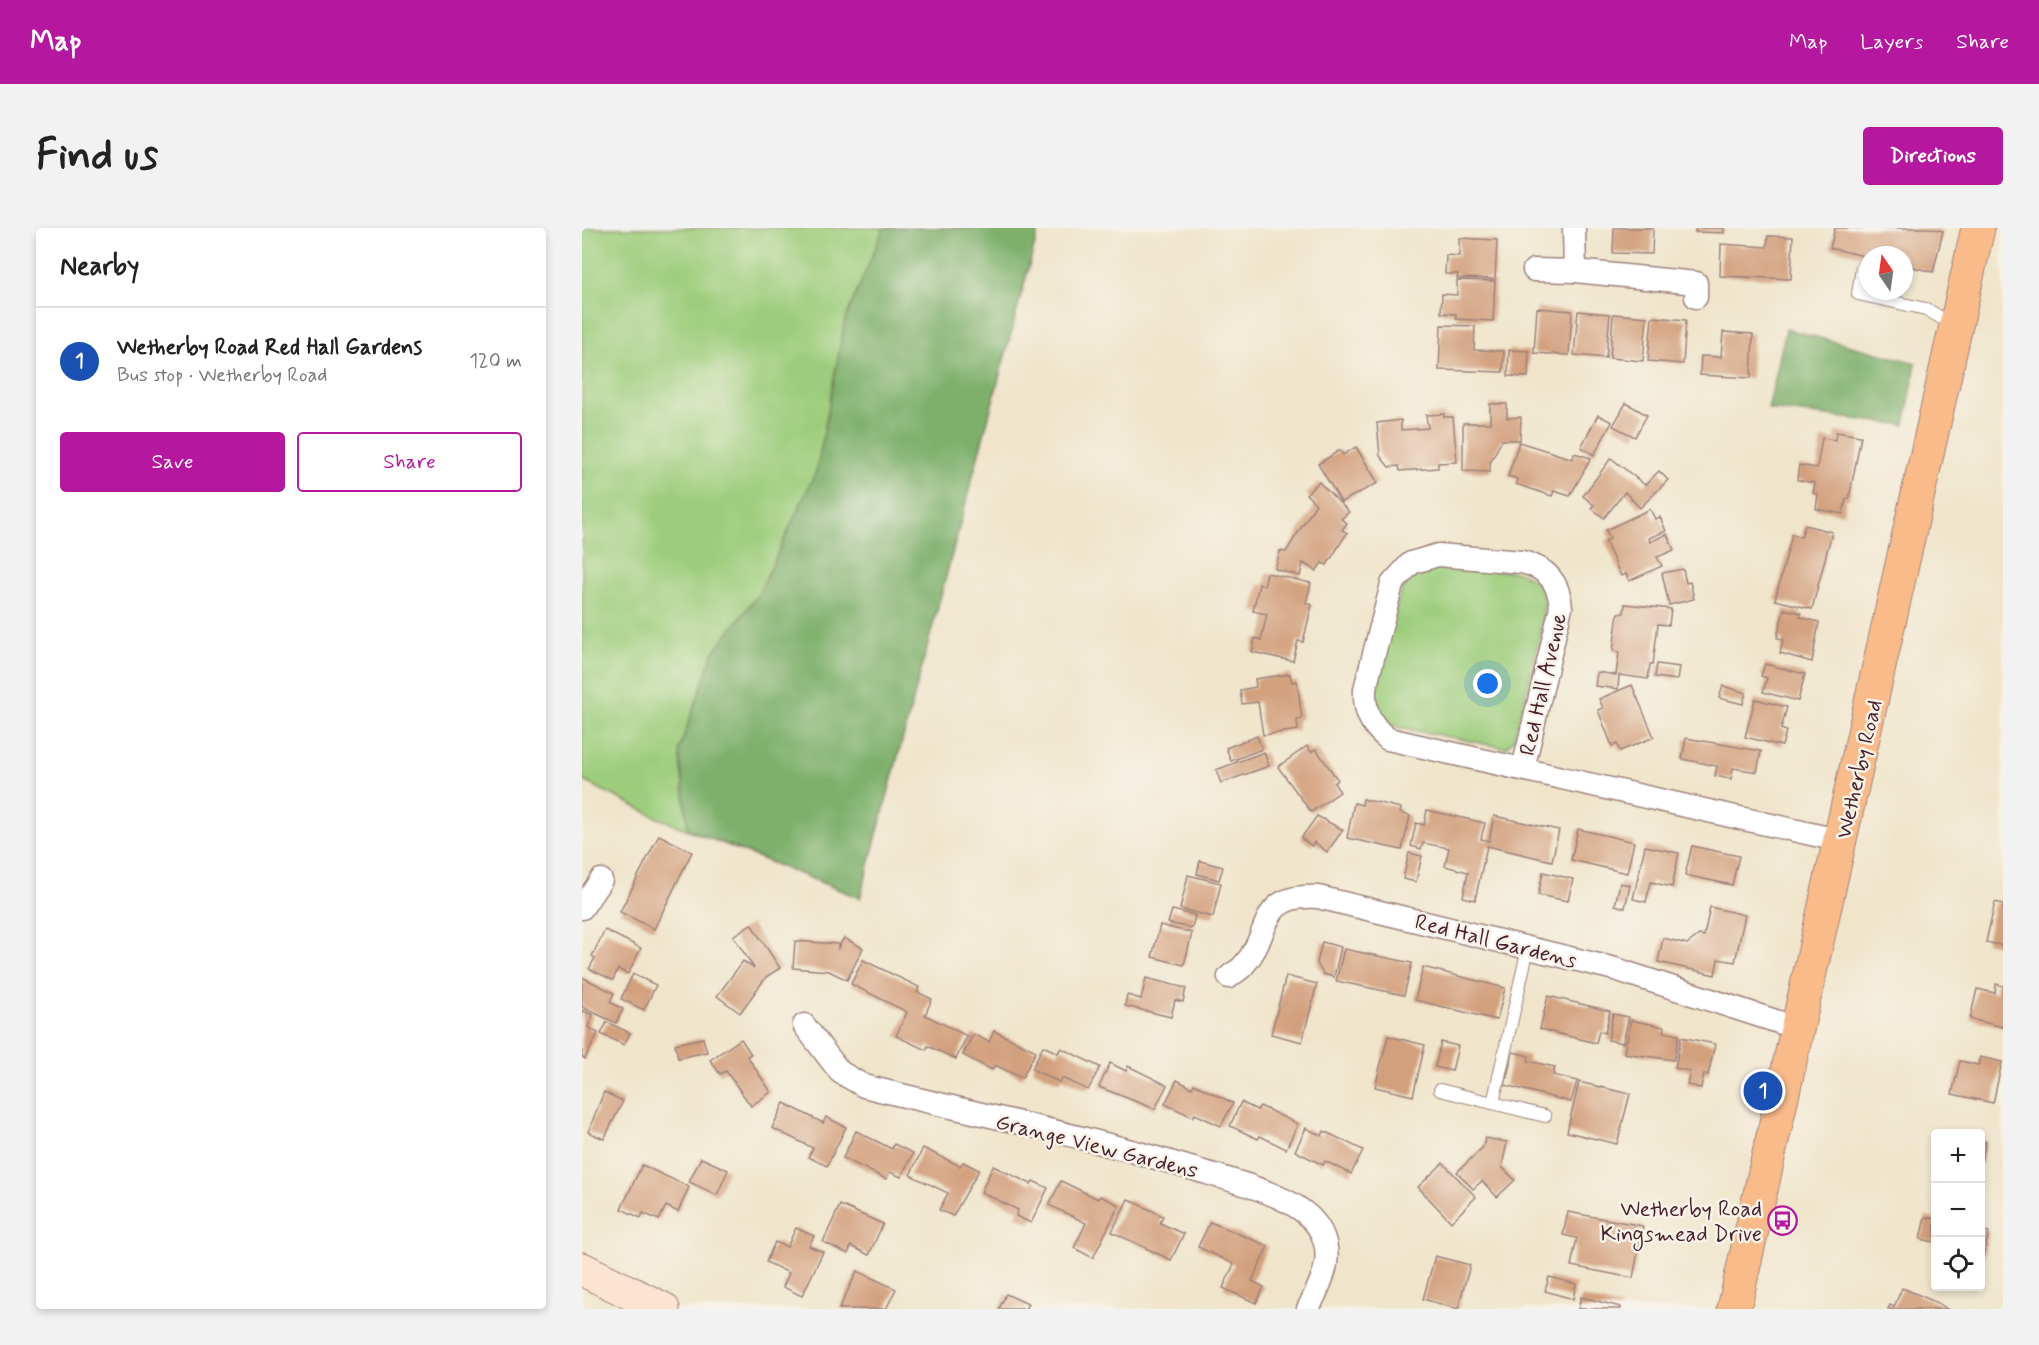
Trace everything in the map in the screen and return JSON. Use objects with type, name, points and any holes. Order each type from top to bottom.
[{"type":"main road","name":"Wetherby Road","points":[[1734,1309],[1842,841],[1956,327],[1972,231]]},
{"type":"main road","points":[[582,1269],[663,1309]]},
{"type":"street","points":[[1574,228],[1575,271]]},
{"type":"street","points":[[1534,270],[1575,271],[1696,283],[1696,297]]},
{"type":"street","name":"Red Hall Avenue","points":[[1523,769],[1561,607],[1555,582],[1535,565],[1522,561],[1438,555],[1411,563],[1392,584],[1365,689],[1364,704],[1368,718],[1376,730],[1388,739],[1842,841]]},
{"type":"street","points":[[582,908],[601,880]]},
{"type":"street","name":"Red Hall Gardens","points":[[1228,977],[1243,966],[1254,950],[1264,922],[1274,910],[1287,900],[1302,896],[1318,897],[1615,969],[1797,1028]]},
{"type":"street","name":"Grange View Gardens","points":[[804,1025],[840,1072],[864,1086],[1147,1154],[1243,1184],[1292,1204],[1309,1216],[1321,1233],[1327,1253],[1326,1274],[1308,1309]]},
{"type":"lane","points":[[1885,300],[1926,309],[1956,327]]},
{"type":"lane","points":[[1493,1103],[1528,948]]},
{"type":"lane","points":[[1440,1090],[1545,1116]]},
{"type":"green space","points":[[582,228],[1039,228],[860,898],[658,818],[582,780]]},
{"type":"green space","points":[[884,228],[1039,228],[860,898],[688,829],[679,750],[713,653],[759,593],[817,469],[845,320]]},
{"type":"green space","points":[[1786,329],[1916,363],[1905,425],[1768,409]]},
{"type":"green space","points":[[1436,568],[1518,572],[1535,582],[1542,592],[1544,603],[1534,663],[1514,739],[1506,748],[1397,727],[1384,717],[1377,707],[1376,695],[1382,664],[1401,593],[1407,582],[1414,576]]},
{"type":"building","points":[[1614,228],[1653,228],[1652,254],[1613,253]]},
{"type":"building","points":[[1696,228],[1724,228],[1724,233],[1695,232]]},
{"type":"building","points":[[1835,228],[1930,228],[1943,231],[1933,272],[1913,267],[1913,246],[1859,246],[1859,255],[1830,248]]},
{"type":"building","points":[[1768,236],[1793,237],[1791,279],[1720,276],[1721,244],[1767,247]]},
{"type":"building","points":[[1459,238],[1497,240],[1495,279],[1457,278],[1458,274],[1445,274],[1446,255],[1459,256]]},
{"type":"building","points":[[1457,280],[1495,281],[1493,321],[1456,319],[1456,314],[1441,313],[1442,294],[1457,295]]},
{"type":"building","points":[[1537,308],[1572,311],[1569,355],[1534,353]]},
{"type":"building","points":[[1578,311],[1610,314],[1606,358],[1574,355]]},
{"type":"building","points":[[1613,314],[1647,317],[1643,361],[1610,358]]},
{"type":"building","points":[[1652,317],[1686,320],[1683,364],[1648,361]]},
{"type":"building","points":[[1441,325],[1475,326],[1474,350],[1504,351],[1503,372],[1439,370]]},
{"type":"building","points":[[1723,332],[1753,334],[1751,378],[1700,375],[1701,356],[1721,357]]},
{"type":"building","points":[[1509,350],[1529,351],[1528,377],[1508,376]]},
{"type":"building","points":[[1626,403],[1647,415],[1635,437],[1613,426]]},
{"type":"building","points":[[1490,404],[1507,404],[1507,418],[1521,417],[1520,440],[1502,440],[1490,463],[1490,472],[1463,471],[1463,423],[1490,423]]},
{"type":"building","points":[[1444,414],[1444,417],[1453,417],[1457,462],[1438,463],[1438,468],[1400,471],[1399,466],[1389,467],[1380,456],[1377,423],[1401,420],[1401,430],[1428,428],[1426,415]]},
{"type":"building","points":[[1598,415],[1612,422],[1594,455],[1581,447]]},
{"type":"building","points":[[1836,432],[1861,436],[1849,499],[1846,499],[1843,514],[1816,509],[1818,494],[1813,493],[1815,483],[1797,480],[1799,465],[1817,468],[1822,438],[1835,440]]},
{"type":"building","points":[[1519,442],[1573,459],[1574,453],[1591,458],[1570,496],[1554,491],[1552,496],[1516,484],[1517,479],[1508,476]]},
{"type":"building","points":[[1356,447],[1378,483],[1341,502],[1318,464],[1340,450],[1343,455]]},
{"type":"building","points":[[1611,458],[1645,485],[1659,471],[1668,480],[1640,508],[1625,492],[1604,518],[1591,508],[1594,505],[1583,496]]},
{"type":"building","points":[[1319,482],[1349,512],[1341,519],[1347,523],[1342,530],[1347,533],[1327,565],[1322,563],[1316,571],[1303,563],[1300,576],[1275,569],[1280,551],[1286,552],[1316,504],[1306,494]]},
{"type":"building","points":[[1650,509],[1655,519],[1660,517],[1666,531],[1649,538],[1650,542],[1667,534],[1674,550],[1657,557],[1662,566],[1629,581],[1626,574],[1621,576],[1605,541],[1610,539],[1606,530]]},
{"type":"building","points":[[1805,525],[1832,532],[1812,609],[1775,600],[1792,534],[1801,537]]},
{"type":"building","points":[[1683,569],[1686,583],[1690,582],[1694,599],[1669,605],[1662,573]]},
{"type":"building","points":[[1267,573],[1311,583],[1306,603],[1312,605],[1303,642],[1298,641],[1293,661],[1252,652],[1255,638],[1261,640],[1267,614],[1253,611],[1259,584],[1264,586]]},
{"type":"building","points":[[1625,604],[1671,609],[1669,625],[1658,624],[1653,664],[1650,664],[1648,679],[1619,675],[1618,689],[1595,686],[1597,672],[1616,675],[1619,652],[1613,651],[1618,613],[1624,613]]},
{"type":"building","points":[[1784,609],[1801,613],[1800,617],[1819,622],[1812,662],[1780,653],[1783,639],[1777,638]]},
{"type":"building","points":[[1657,664],[1679,667],[1677,680],[1655,677]]},
{"type":"building","points":[[1765,664],[1805,674],[1798,701],[1763,692],[1767,678],[1761,676]]},
{"type":"building","points":[[1290,674],[1292,682],[1297,681],[1302,719],[1297,720],[1298,730],[1263,735],[1258,702],[1242,704],[1240,690],[1256,687],[1255,679]]},
{"type":"building","points":[[1632,685],[1654,737],[1620,751],[1617,744],[1612,746],[1598,710],[1603,708],[1599,699]]},
{"type":"building","points":[[1723,686],[1746,693],[1743,704],[1719,698]]},
{"type":"building","points":[[1755,699],[1787,707],[1781,729],[1786,731],[1782,746],[1745,737]]},
{"type":"building","points":[[1257,736],[1262,749],[1231,761],[1226,748]]},
{"type":"building","points":[[1686,738],[1761,751],[1757,772],[1733,768],[1731,779],[1715,776],[1717,766],[1682,759]]},
{"type":"building","points":[[1307,746],[1311,752],[1316,749],[1338,780],[1334,783],[1340,792],[1311,812],[1278,767]]},
{"type":"building","points":[[1264,752],[1269,766],[1221,783],[1216,770]]},
{"type":"building","points":[[1363,799],[1401,808],[1400,813],[1410,816],[1402,850],[1347,838],[1354,803],[1362,805]]},
{"type":"building","points":[[1427,810],[1485,823],[1481,839],[1489,841],[1494,816],[1559,830],[1552,861],[1487,846],[1475,900],[1463,897],[1468,872],[1445,866],[1449,848],[1423,843],[1421,849],[1411,846],[1416,823],[1424,825]]},
{"type":"building","points":[[1317,816],[1343,830],[1327,852],[1314,842],[1312,846],[1301,838]]},
{"type":"building","points":[[1578,829],[1634,842],[1627,873],[1571,860]]},
{"type":"building","points":[[659,835],[692,852],[654,929],[620,912]]},
{"type":"building","points":[[1645,846],[1679,853],[1672,887],[1651,882],[1646,902],[1633,899]]},
{"type":"building","points":[[1692,846],[1739,856],[1732,885],[1685,875]]},
{"type":"building","points":[[1409,853],[1422,856],[1416,882],[1403,879]]},
{"type":"building","points":[[1200,861],[1223,867],[1219,880],[1197,874]]},
{"type":"building","points":[[1543,872],[1573,879],[1568,901],[1538,895]]},
{"type":"building","points":[[1188,875],[1221,883],[1213,917],[1180,909]]},
{"type":"building","points":[[1620,883],[1630,885],[1625,908],[1615,905]]},
{"type":"building","points":[[1995,902],[2003,904],[2003,946],[1986,942]]},
{"type":"building","points":[[1710,907],[1745,915],[1735,962],[1718,959],[1715,975],[1658,962],[1663,938],[1687,944],[1699,935],[1704,936]]},
{"type":"building","points":[[1172,910],[1195,915],[1192,928],[1168,923]]},
{"type":"building","points":[[751,924],[780,968],[766,977],[740,1013],[717,996],[743,961],[754,968],[733,936]]},
{"type":"building","points":[[1160,925],[1192,933],[1184,965],[1152,957]]},
{"type":"building","points":[[605,930],[641,948],[628,974],[618,969],[613,980],[589,969],[595,958],[592,956]]},
{"type":"building","points":[[844,938],[863,948],[847,980],[829,971],[793,968],[795,941],[838,944],[838,948]]},
{"type":"building","points":[[1322,942],[1341,947],[1334,977],[1323,974],[1317,963]]},
{"type":"building","points":[[1344,949],[1412,963],[1404,995],[1336,981]]},
{"type":"building","points":[[863,960],[919,987],[917,992],[932,999],[925,1015],[967,1036],[956,1059],[928,1046],[926,1050],[896,1036],[907,1012],[851,984]]},
{"type":"building","points":[[1423,967],[1505,988],[1497,1020],[1415,1000]]},
{"type":"building","points":[[633,974],[656,985],[644,1010],[621,999]]},
{"type":"building","points":[[1286,976],[1317,984],[1302,1042],[1271,1034]]},
{"type":"building","points":[[582,977],[614,993],[610,1002],[623,1009],[616,1023],[582,1007]]},
{"type":"building","points":[[1146,978],[1186,988],[1183,1002],[1175,1000],[1171,1017],[1125,1006],[1127,995],[1141,999]]},
{"type":"building","points":[[1996,984],[2003,986],[2003,1027],[1970,1019],[1977,989],[1995,993]]},
{"type":"building","points":[[1548,996],[1610,1011],[1605,1033],[1599,1031],[1596,1043],[1540,1029]]},
{"type":"building","points":[[582,1010],[593,1015],[588,1027],[598,1033],[585,1059],[582,1057]]},
{"type":"building","points":[[1613,1014],[1629,1017],[1623,1043],[1608,1040]]},
{"type":"building","points":[[1631,1020],[1664,1027],[1663,1032],[1679,1035],[1674,1060],[1624,1053]]},
{"type":"building","points":[[607,1022],[630,1033],[624,1045],[601,1034]]},
{"type":"building","points":[[994,1031],[1036,1051],[1022,1078],[995,1065],[992,1070],[963,1055],[973,1034],[989,1042]]},
{"type":"building","points":[[1388,1036],[1425,1045],[1413,1096],[1375,1087]]},
{"type":"building","points":[[1681,1037],[1715,1044],[1708,1075],[1704,1074],[1701,1088],[1687,1085],[1690,1071],[1675,1068]]},
{"type":"building","points":[[703,1038],[707,1052],[678,1058],[675,1044]]},
{"type":"building","points":[[741,1039],[751,1054],[747,1056],[771,1092],[751,1106],[726,1071],[720,1074],[710,1060]]},
{"type":"building","points":[[1441,1042],[1458,1046],[1452,1071],[1435,1067]]},
{"type":"building","points":[[1043,1046],[1058,1053],[1061,1048],[1100,1067],[1088,1090],[1062,1078],[1059,1082],[1032,1069]]},
{"type":"building","points":[[1513,1052],[1529,1056],[1528,1061],[1555,1067],[1553,1075],[1577,1081],[1571,1102],[1505,1085]]},
{"type":"building","points":[[1980,1057],[2002,1062],[1993,1103],[1952,1094],[1960,1061],[1978,1065]]},
{"type":"building","points":[[1110,1063],[1126,1071],[1128,1066],[1167,1085],[1155,1109],[1099,1087]]},
{"type":"building","points":[[1177,1080],[1192,1088],[1194,1084],[1233,1103],[1221,1126],[1195,1114],[1193,1117],[1165,1104]]},
{"type":"building","points":[[1579,1082],[1630,1094],[1617,1144],[1567,1132]]},
{"type":"building","points":[[604,1092],[623,1101],[604,1139],[588,1132]]},
{"type":"building","points":[[1241,1102],[1257,1110],[1260,1106],[1298,1124],[1286,1149],[1260,1136],[1258,1139],[1230,1126]]},
{"type":"building","points":[[784,1103],[823,1123],[826,1117],[846,1127],[827,1166],[808,1157],[813,1148],[772,1128]]},
{"type":"building","points":[[1306,1128],[1322,1136],[1324,1131],[1363,1150],[1351,1174],[1325,1161],[1323,1165],[1295,1151]]},
{"type":"building","points":[[856,1131],[892,1149],[894,1144],[913,1153],[901,1177],[890,1172],[886,1179],[843,1158]]},
{"type":"building","points":[[1485,1138],[1507,1142],[1502,1167],[1515,1180],[1497,1197],[1482,1181],[1473,1189],[1457,1172],[1483,1147]]},
{"type":"building","points":[[923,1148],[960,1166],[963,1162],[979,1170],[953,1216],[939,1210],[948,1193],[910,1175]]},
{"type":"building","points":[[701,1158],[728,1170],[717,1195],[689,1182]]},
{"type":"building","points":[[1443,1163],[1476,1197],[1451,1222],[1418,1187]]},
{"type":"building","points":[[642,1165],[689,1187],[678,1212],[666,1206],[659,1220],[643,1213],[641,1218],[621,1209]]},
{"type":"building","points":[[993,1166],[1031,1184],[1033,1181],[1048,1188],[1031,1223],[1016,1216],[1018,1210],[981,1192]]},
{"type":"building","points":[[1061,1181],[1098,1199],[1100,1196],[1119,1205],[1093,1258],[1074,1248],[1086,1223],[1049,1205]]},
{"type":"building","points":[[1128,1199],[1163,1216],[1160,1223],[1184,1234],[1171,1260],[1112,1232]]},
{"type":"building","points":[[840,1205],[883,1224],[869,1255],[851,1246],[848,1254],[823,1242]]},
{"type":"building","points":[[1568,1212],[1643,1226],[1633,1278],[1571,1266],[1577,1238],[1563,1235]]},
{"type":"building","points":[[1925,1217],[1931,1218],[1931,1241],[1920,1239]]},
{"type":"building","points":[[1210,1222],[1268,1246],[1252,1281],[1264,1287],[1256,1303],[1223,1288],[1234,1264],[1198,1247]]},
{"type":"building","points":[[796,1228],[814,1236],[809,1246],[823,1252],[802,1296],[783,1287],[789,1273],[766,1262],[775,1242],[787,1247]]},
{"type":"building","points":[[1985,1231],[1989,1232],[1985,1249]]},
{"type":"building","points":[[1435,1256],[1470,1265],[1458,1309],[1423,1299]]},
{"type":"building","points":[[857,1271],[896,1289],[886,1309],[839,1309]]},
{"type":"building","points":[[1549,1277],[1576,1284],[1573,1299],[1545,1291]]},
{"type":"building","points":[[1902,1288],[1947,1309],[1888,1309],[1890,1305],[1894,1307]]},
{"type":"building","points":[[1006,1294],[1028,1304],[1025,1309],[999,1309]]},
{"type":"building","points":[[1581,1297],[1621,1307],[1621,1309],[1578,1309]]},
{"type":"place","name":"Wetherby Road Red Hall Gardens","points":[[1763,1091]]},
{"type":"place","name":"Wetherby Road Kingsmead Drive","points":[[1783,1221]]}]
